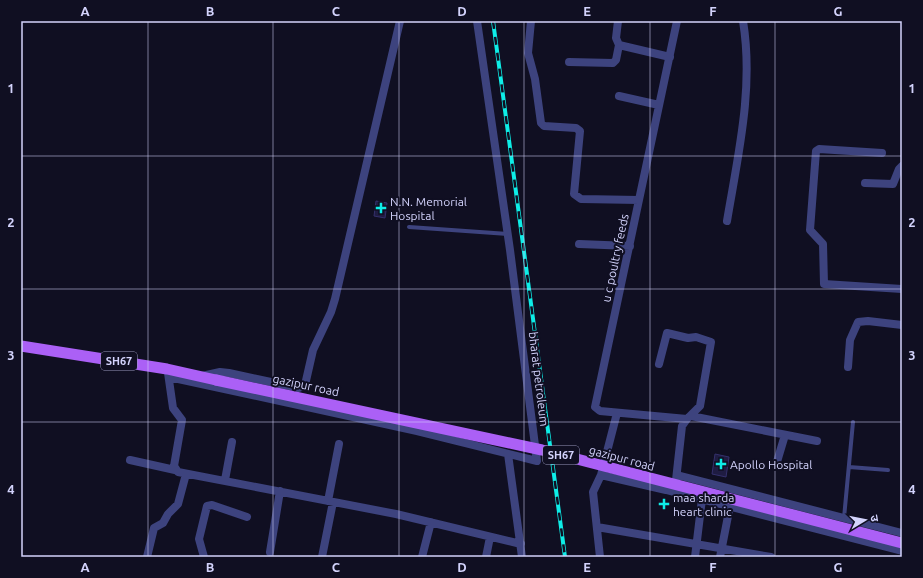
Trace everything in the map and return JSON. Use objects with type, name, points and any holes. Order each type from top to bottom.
[{"type":"main road","name":"SH67","points":[[21,346],[168,373],[202,376]]},
{"type":"main road","name":"gazipur road","points":[[202,376],[542,450],[902,543]]},
{"type":"street","points":[[202,376],[223,372],[299,388],[305,385],[313,350],[335,300],[400,21]]},
{"type":"street","name":"bharat petroleum","points":[[168,373],[417,431],[535,462],[537,461],[508,234],[477,21]]},
{"type":"street","points":[[531,21],[528,53],[535,79],[541,123],[544,126],[576,128],[580,131],[574,194],[581,199],[639,200]]},
{"type":"street","points":[[569,62],[613,63],[616,60],[619,45],[616,38],[618,21]]},
{"type":"street","name":"u c poultry feeds","points":[[677,21],[595,406],[600,411],[689,418],[817,441]]},
{"type":"street","points":[[727,221],[741,137],[747,88],[747,61],[743,21]]},
{"type":"street","points":[[619,45],[670,57]]},
{"type":"street","points":[[619,96],[659,105]]},
{"type":"street","points":[[882,153],[819,149],[814,154],[809,226],[811,232],[822,241],[823,244],[823,282],[826,286],[902,289]]},
{"type":"street","points":[[866,184],[893,184],[901,167]]},
{"type":"street","points":[[579,244],[630,246]]},
{"type":"street","points":[[848,367],[850,340],[856,324],[866,321],[902,325]]},
{"type":"street","points":[[659,364],[667,333],[688,338],[696,337],[711,342],[702,402],[698,409],[682,426],[675,492]]},
{"type":"street","points":[[168,373],[173,408],[182,422],[174,464],[175,470]]},
{"type":"street","points":[[600,557],[593,492],[601,475],[617,413]]},
{"type":"street","points":[[776,465],[785,435]]},
{"type":"street","points":[[225,480],[232,442]]},
{"type":"street","points":[[322,557],[339,444]]},
{"type":"street","points":[[508,454],[522,557]]},
{"type":"street","points":[[130,460],[175,470],[186,474],[225,480],[431,522],[521,544]]},
{"type":"street","points":[[147,557],[154,528],[163,523],[167,515],[178,504],[186,474]]},
{"type":"street","points":[[601,475],[675,492],[902,551]]},
{"type":"street","points":[[677,475],[902,533]]},
{"type":"street","points":[[270,552],[280,491]]},
{"type":"street","points":[[695,557],[702,499]]},
{"type":"street","points":[[204,557],[199,539],[207,506],[212,505],[247,517]]},
{"type":"street","points":[[720,557],[730,506]]},
{"type":"street","points":[[422,557],[431,522]]},
{"type":"street","points":[[597,527],[722,547],[771,557]]},
{"type":"street","points":[[486,557],[490,537]]},
{"type":"lane","points":[[409,227],[508,234]]},
{"type":"lane","points":[[844,518],[853,422]]},
{"type":"lane","points":[[849,467],[888,470]]},
{"type":"building","points":[[376,201],[387,203],[385,218],[374,216]]},
{"type":"building","points":[[715,454],[729,457],[726,477],[712,474]]},
{"type":"railway","points":[[493,21],[565,557]]},
{"type":"place","name":"N.N. Memorial Hospital","points":[[381,208]]},
{"type":"place","name":"Apollo Hospital","points":[[721,464]]},
{"type":"place","name":"maa sharda heart clinic","points":[[664,504]]}]
